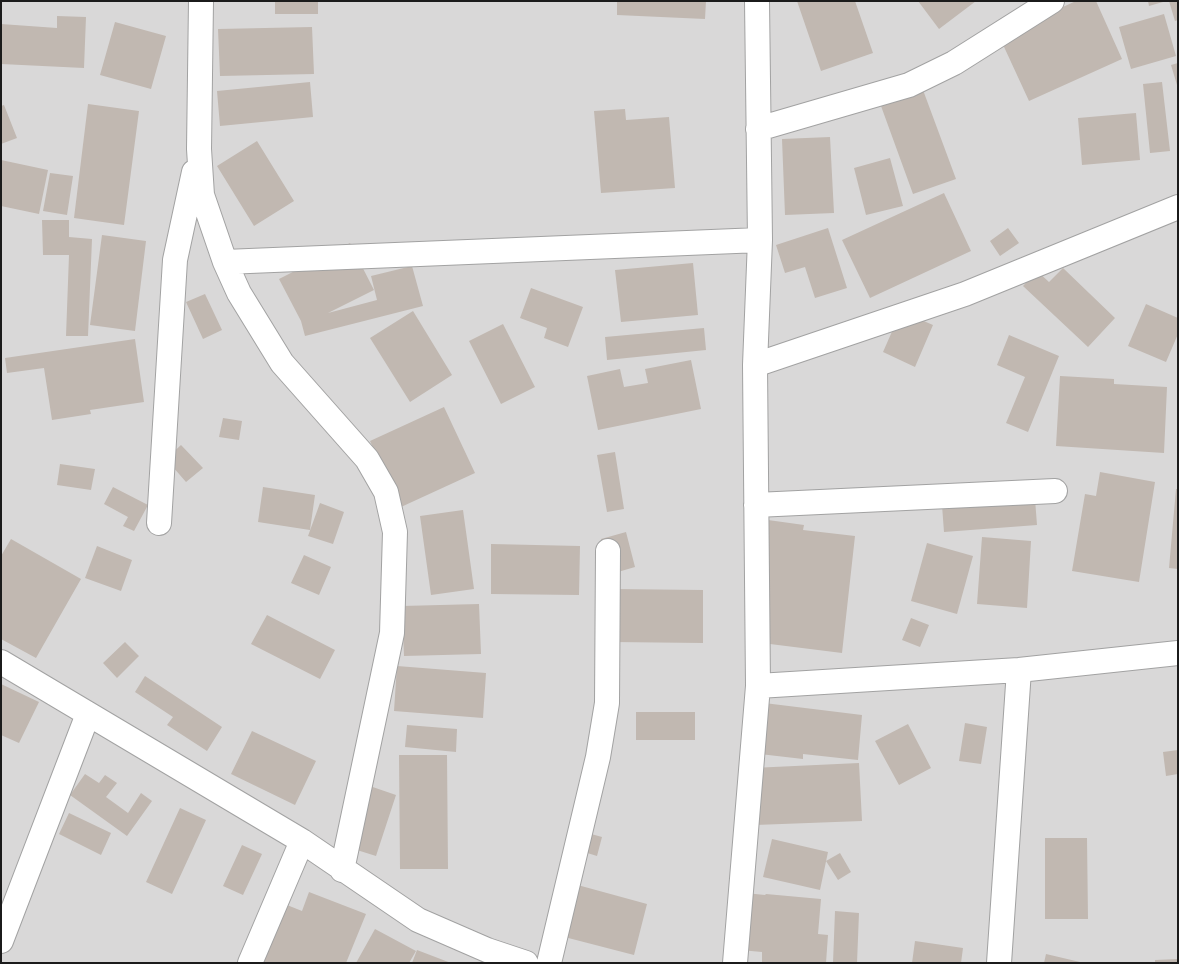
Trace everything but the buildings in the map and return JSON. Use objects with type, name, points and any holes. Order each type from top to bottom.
[{"type":"street","points":[[201,1],[198,149],[202,196],[225,262],[239,293],[282,363],[367,459],[386,492],[395,532],[392,632],[342,870]]},
{"type":"street","points":[[735,963],[758,686],[755,364],[760,240],[757,1]]},
{"type":"street","points":[[758,128],[909,86],[954,63],[1052,1]]},
{"type":"street","points":[[159,523],[175,260],[198,149]]},
{"type":"street","points":[[755,364],[965,294],[1178,207]]},
{"type":"street","points":[[225,262],[760,240]]},
{"type":"street","points":[[756,505],[1055,491]]},
{"type":"street","points":[[549,963],[598,757],[607,702],[608,550]]},
{"type":"street","points":[[758,686],[1019,670],[1178,653]]},
{"type":"street","points":[[1,662],[302,841],[418,920],[487,950],[521,962]]},
{"type":"street","points":[[999,963],[1019,670]]},
{"type":"street","points":[[1,942],[88,714]]},
{"type":"street","points":[[250,963],[302,841]]},
{"type":"shaded area","points":[[1,1],[1178,1],[1178,963],[1,963]]}]
